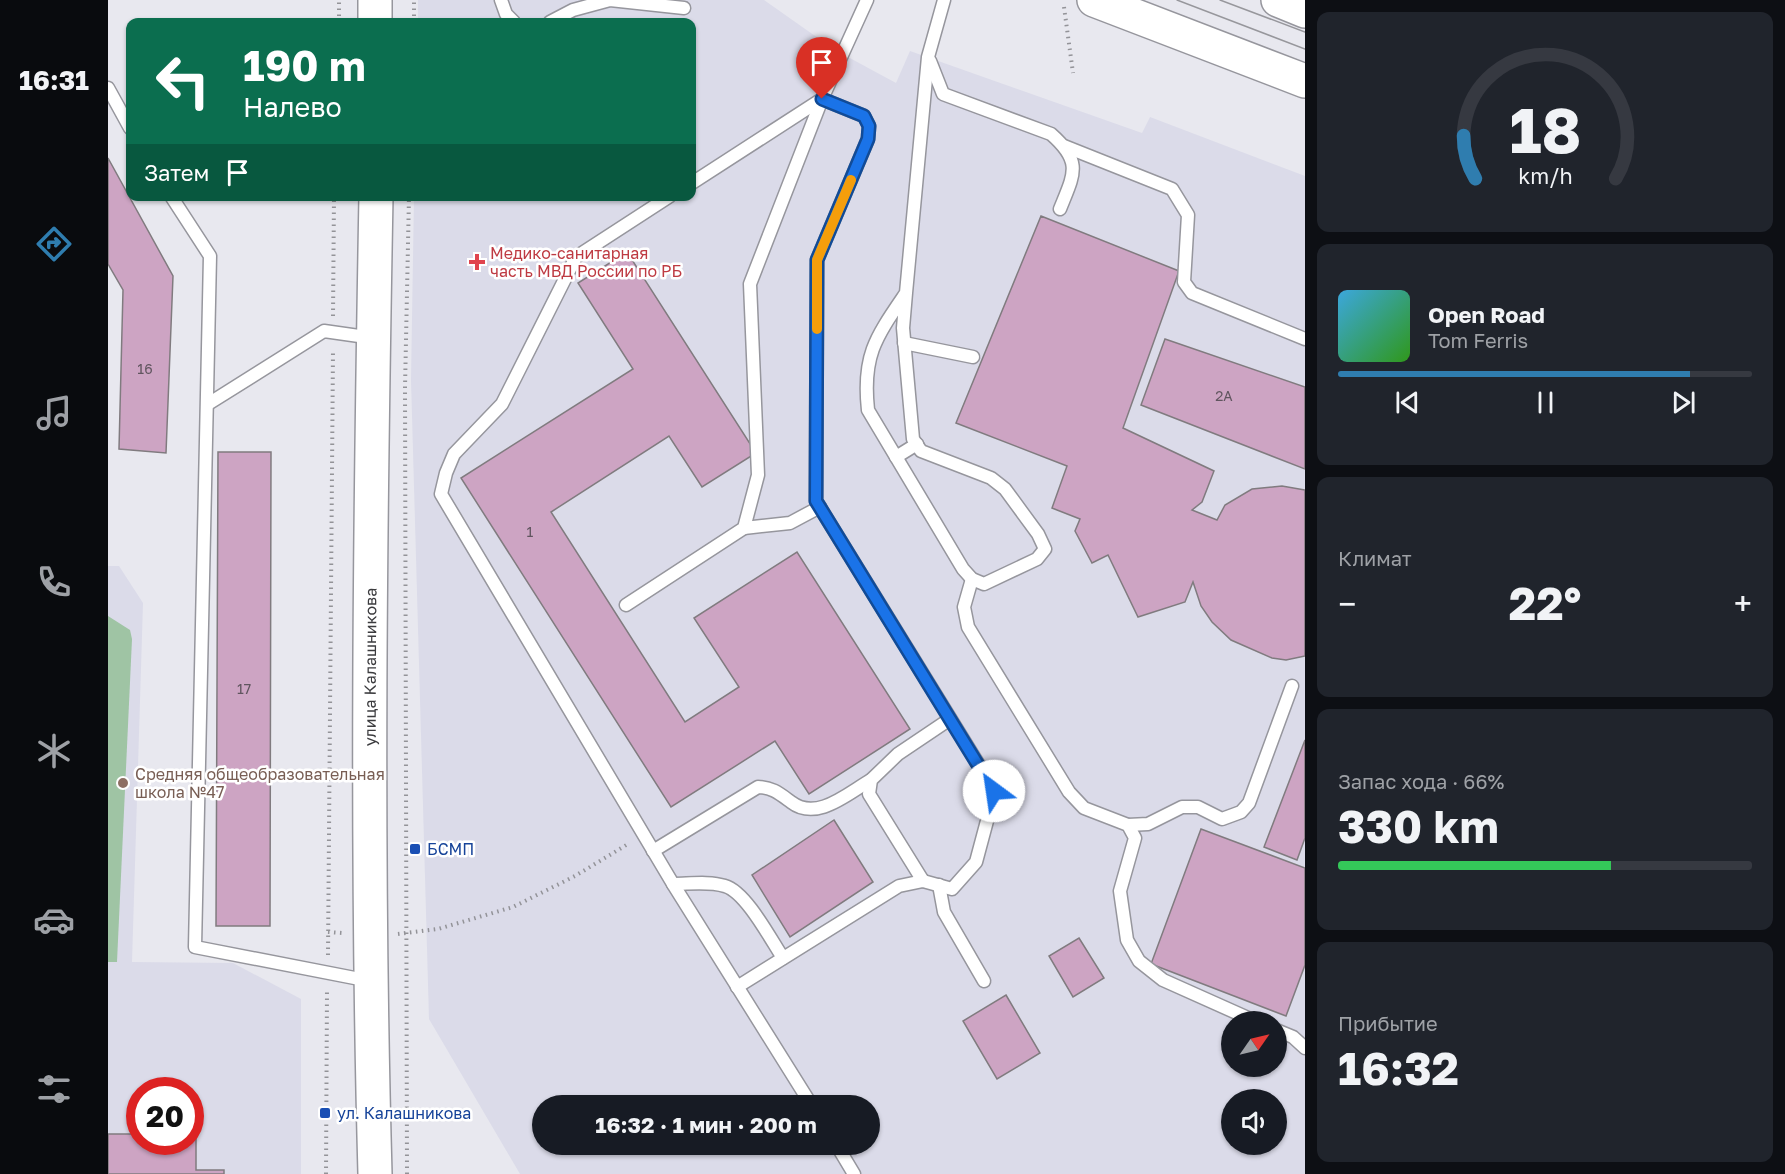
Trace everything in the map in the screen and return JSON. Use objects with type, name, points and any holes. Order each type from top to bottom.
[{"type":"main road","points":[[375,0],[375,18]]},
{"type":"main road","points":[[1094,0],[1305,81]]},
{"type":"main road","points":[[1278,0],[1305,10]]},
{"type":"main road","name":"улица Калашникова","points":[[375,1174],[370,981],[373,338],[376,201]]},
{"type":"lane","points":[[501,0],[510,18]]},
{"type":"lane","points":[[557,18],[573,10],[610,0],[684,8]]},
{"type":"lane","points":[[744,528],[758,475],[750,284],[822,99],[867,0]]},
{"type":"lane","points":[[906,293],[876,336],[865,380],[868,410],[963,569],[972,579],[984,584],[1037,559],[1045,549],[1005,489],[991,478],[921,451],[913,439],[904,343],[906,293],[928,57],[944,0]]},
{"type":"lane","points":[[928,57],[943,94],[1051,134],[1064,146],[1073,161],[1074,173],[1060,208]]},
{"type":"lane","points":[[108,88],[126,121]]},
{"type":"lane","points":[[696,180],[822,99]]},
{"type":"lane","points":[[737,987],[899,886],[923,881],[952,889],[976,862],[994,791],[816,501],[817,260],[868,139],[869,126],[864,116],[822,99]]},
{"type":"lane","points":[[1064,146],[1172,189],[1188,215],[1184,282],[1192,293],[1305,339]]},
{"type":"lane","points":[[174,201],[210,255],[195,947],[370,981]]},
{"type":"lane","points":[[662,201],[576,256],[502,404],[454,454],[441,494],[653,851],[805,1095]]},
{"type":"lane","points":[[208,404],[324,331],[373,338]]},
{"type":"lane","points":[[904,343],[973,357]]},
{"type":"lane","points":[[896,457],[917,444]]},
{"type":"lane","points":[[626,605],[744,528],[790,523],[820,507]]},
{"type":"lane","points":[[972,579],[964,607],[968,627],[1069,792],[1084,808],[1128,825],[1148,824],[1182,807],[1198,807],[1222,819],[1241,812],[1249,803],[1292,686]]},
{"type":"lane","points":[[653,851],[758,787],[769,787],[795,806],[810,811],[823,808],[871,780],[898,754],[950,719]]},
{"type":"lane","points":[[871,780],[869,794],[923,881]]},
{"type":"lane","points":[[1128,825],[1135,838],[1120,891],[1127,940],[1139,961],[1163,980],[1232,1011]]},
{"type":"lane","points":[[673,884],[726,886],[738,894],[756,916],[783,958]]},
{"type":"lane","points":[[939,885],[944,912],[984,981]]},
{"type":"lane","points":[[1287,1035],[1305,1048]]},
{"type":"lane","points":[[843,1155],[854,1174]]},
{"type":"path","points":[[339,0],[339,18]]},
{"type":"path","points":[[414,0],[414,18]]},
{"type":"path","points":[[1063,0],[1073,73]]},
{"type":"path","points":[[326,1174],[334,201]]},
{"type":"path","points":[[406,1174],[405,388],[410,201]]},
{"type":"path","points":[[406,935],[438,929],[513,907],[575,876],[644,834]]},
{"type":"shaded area","points":[[418,0],[764,0],[835,50],[896,83],[910,51],[1142,133],[1150,117],[1305,176],[1305,1174],[520,1174],[429,1019],[411,380],[414,201],[696,201],[696,18],[418,18]]},
{"type":"shaded area","name":"Средняя общеобразовательная школа №47","points":[[108,566],[119,566],[143,603],[132,962],[233,963],[301,999],[301,1174],[108,1174]]},
{"type":"green space","points":[[108,616],[130,630],[132,639],[117,962],[108,962]]},
{"type":"building","points":[[108,158],[126,191],[126,201],[132,201],[173,276],[166,453],[119,449],[123,290],[108,264]]},
{"type":"building","points":[[1041,216],[1179,271],[1123,428],[1214,471],[1202,502],[1192,510],[1217,520],[1225,505],[1252,489],[1282,486],[1305,490],[1305,656],[1286,660],[1272,658],[1231,640],[1212,622],[1201,606],[1193,582],[1185,602],[1138,617],[1108,555],[1092,563],[1075,531],[1080,519],[1052,508],[1067,466],[956,423]]},
{"type":"building","points":[[627,252],[756,453],[702,487],[669,436],[551,512],[685,722],[739,687],[694,618],[797,552],[910,729],[809,794],[775,741],[671,807],[461,478],[633,369],[578,283]]},
{"type":"building","points":[[1165,339],[1305,387],[1305,469],[1141,405]]},
{"type":"building","points":[[218,452],[271,452],[270,926],[216,926]]},
{"type":"building","points":[[1305,740],[1305,838],[1297,860],[1264,847]]},
{"type":"building","points":[[834,820],[873,882],[790,937],[752,875]]},
{"type":"building","points":[[1201,829],[1305,868],[1305,965],[1287,1013],[1287,1011],[1273,1011],[1151,964]]},
{"type":"building","points":[[1079,938],[1104,978],[1073,997],[1049,956]]},
{"type":"building","points":[[1006,995],[1040,1053],[997,1079],[963,1021]]},
{"type":"building","points":[[108,1134],[126,1134],[126,1155],[196,1155],[196,1170],[224,1170],[224,1174],[108,1174]]},
{"type":"tram line","points":[[1177,0],[1305,49]]},
{"type":"tram line","points":[[1220,0],[1305,32]]},
{"type":"slow traffic","points":[[817,329],[817,260],[851,180]]},
{"type":"place","name":"Медико-санитарная часть МВД России по РБ","points":[[477,262]]},
{"type":"place","name":"Средняя общеобразовательная школа №47","points":[[123,783]]},
{"type":"place","name":"БСМП","points":[[415,849]]},
{"type":"place","name":"ул. Калашникова","points":[[325,1113]]},
{"type":"route","points":[[822,99],[864,116],[869,126],[868,139],[817,260],[816,501],[994,791]]}]
